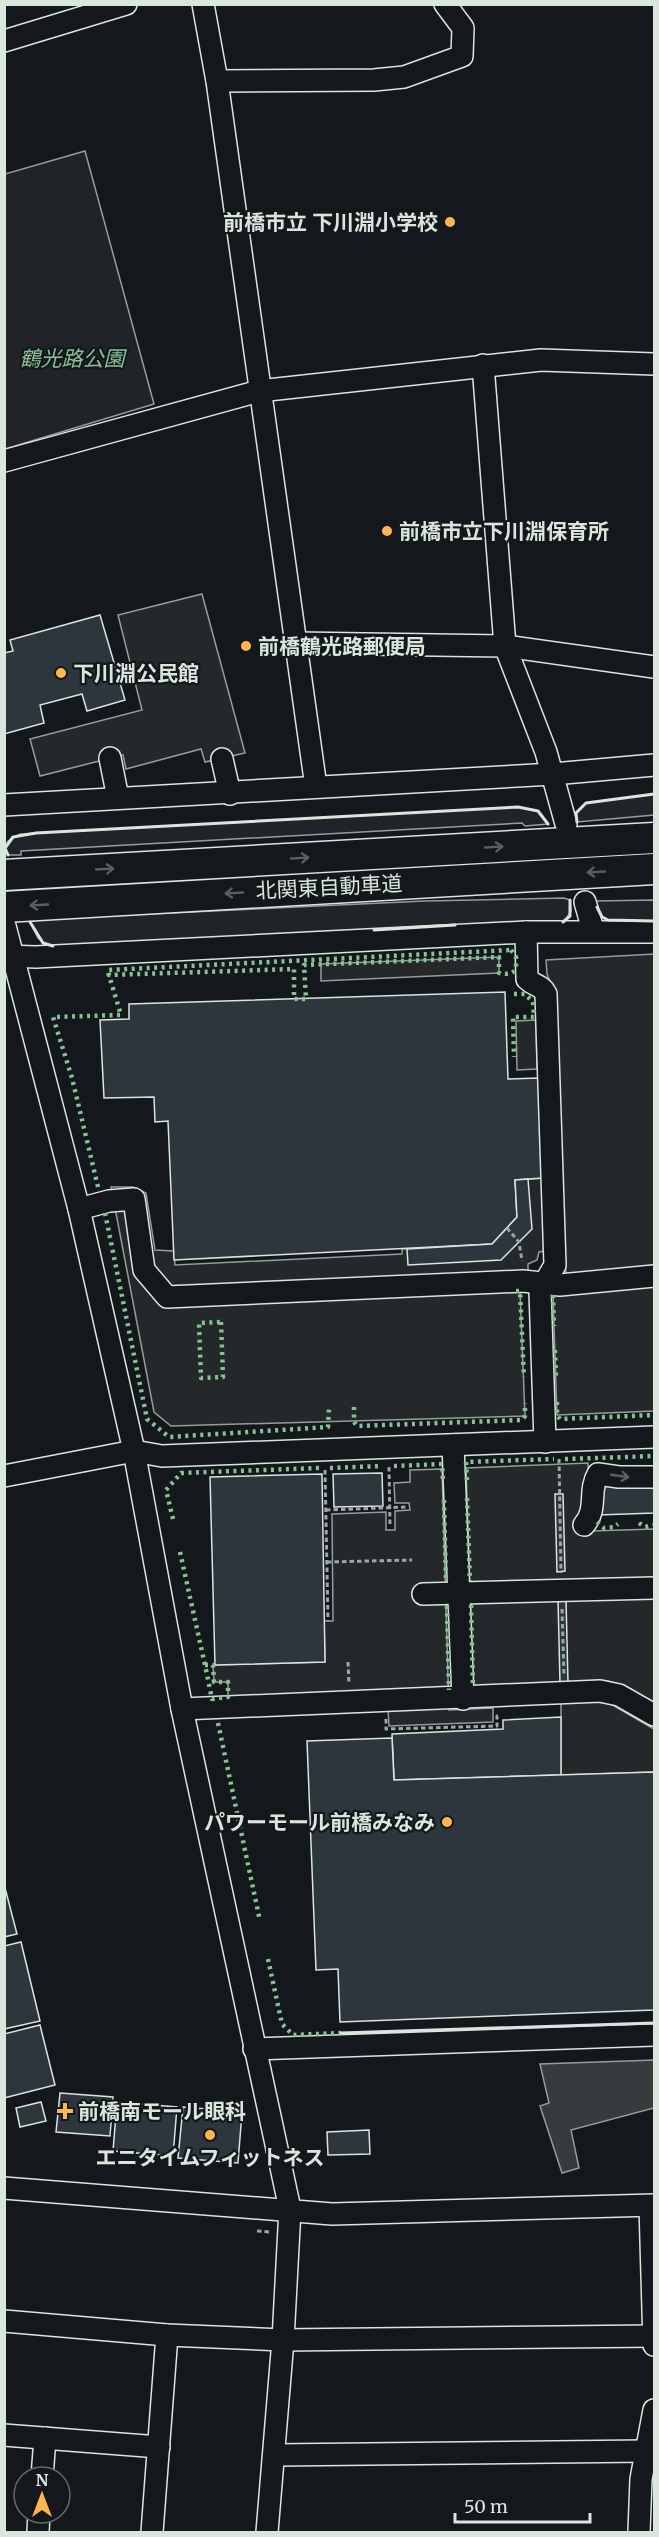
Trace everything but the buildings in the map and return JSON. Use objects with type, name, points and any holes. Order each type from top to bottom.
[{"type":"highway","name":"北関東自動車道","points":[[4,875],[651,838]]},
{"type":"highway","name":"北関東自動車道","points":[[4,907],[654,869]]},
{"type":"street","points":[[4,41],[126,4]]},
{"type":"street","points":[[203,4],[217,81],[316,787]]},
{"type":"street","points":[[217,81],[374,80],[404,77],[462,56],[463,28],[445,4]]},
{"type":"street","points":[[4,461],[259,391],[541,360],[654,364]]},
{"type":"street","points":[[483,365],[505,646],[553,774],[566,824]]},
{"type":"street","points":[[295,643],[505,646],[654,667]]},
{"type":"street","points":[[110,758],[118,798]]},
{"type":"street","points":[[222,759],[230,794]]},
{"type":"street","points":[[4,805],[230,794],[553,774],[654,765]]},
{"type":"street","points":[[585,902],[593,930]]},
{"type":"street","points":[[5,926],[10,955],[56,1117],[79,1209],[134,1451],[182,1709],[290,2209],[283,2340],[267,2532]]},
{"type":"street","points":[[10,955],[36,957],[526,932],[593,930],[654,932]]},
{"type":"street","points":[[526,932],[527,979],[532,984],[541,986],[546,994],[555,1265],[552,1274],[543,1282],[540,1291],[545,1442]]},
{"type":"street","points":[[79,1209],[109,1201],[134,1199],[144,1270],[167,1297],[523,1281],[560,1285],[654,1276]]},
{"type":"street","points":[[4,1476],[134,1451],[162,1456],[654,1437]]},
{"type":"street","points":[[453,1445],[463,1699]]},
{"type":"street","points":[[584,1525],[593,1510],[594,1482],[598,1474],[619,1478],[654,1477]]},
{"type":"street","points":[[423,1594],[654,1588]]},
{"type":"street","points":[[182,1709],[610,1692],[654,1715]]},
{"type":"street","points":[[254,2049],[654,2035]]},
{"type":"street","points":[[4,2188],[332,2214],[652,2205],[654,2345]]},
{"type":"street","points":[[4,2321],[166,2335],[283,2340],[654,2336]]},
{"type":"street","points":[[152,2532],[166,2335]]},
{"type":"street","points":[[639,2532],[641,2480],[654,2410]]},
{"type":"street","points":[[4,2435],[159,2447]]},
{"type":"street","points":[[43,2465],[45,2438]]},
{"type":"street","points":[[274,2455],[646,2451]]},
{"type":"path","points":[[388,1462],[390,1527]]},
{"type":"path","points":[[325,1465],[328,1621]]},
{"type":"path","points":[[326,1510],[408,1507]]},
{"type":"path","points":[[327,1562],[412,1560]]},
{"type":"green space","name":"鶴光路公園","points":[[85,151],[154,404],[5,449],[5,174]]},
{"type":"green space","points":[[654,794],[654,815],[577,822],[576,813],[586,803]]},
{"type":"green space","points":[[518,807],[538,811],[548,824],[525,826],[522,823],[21,851],[21,855],[8,855],[5,848],[8,841],[20,834]]},
{"type":"green space","points":[[564,898],[570,900],[571,911],[564,922],[432,926],[48,946],[38,938],[30,922],[41,919],[424,901]]},
{"type":"green space","points":[[654,900],[654,921],[608,920],[602,917],[595,901]]},
{"type":"shaded area","points":[[202,594],[245,753],[205,762],[201,749],[126,769],[123,755],[40,776],[30,739],[142,710],[118,615]]},
{"type":"shaded area","points":[[654,954],[654,1411],[557,1415],[553,1295],[566,1275],[555,995],[547,974],[546,960]]},
{"type":"shaded area","points":[[499,957],[499,973],[321,981],[321,964]]},
{"type":"shaded area","points":[[536,1020],[537,1069],[517,1070],[516,1021]]},
{"type":"shaded area","points":[[543,1178],[545,1251],[539,1252],[537,1260],[528,1264],[528,1271],[404,1277],[520,1291],[525,1416],[171,1426],[154,1412],[111,1187],[133,1187],[146,1193],[155,1250],[174,1251],[175,1265],[402,1254],[402,1249],[492,1244],[515,1180]]},
{"type":"shaded area","points":[[588,1463],[591,1531],[654,1529],[654,1702],[608,1681],[473,1687],[466,1468]]},
{"type":"shaded area","points":[[442,1469],[449,1710],[493,1708],[493,1722],[389,1726],[387,1693],[228,1697],[228,1682],[214,1682],[213,1665],[325,1662],[324,1621],[333,1621],[332,1514],[386,1512],[386,1530],[395,1530],[395,1511],[410,1510],[409,1503],[395,1503],[394,1483],[410,1482],[410,1470]]},
{"type":"shaded area","points":[[604,1700],[654,1729],[654,1772],[561,1775],[561,1703]]},
{"type":"shaded area","points":[[654,2060],[654,2108],[571,2130],[579,2168],[562,2173],[540,2106],[549,2103],[540,2064]]},
{"type":"hedge","points":[[511,950],[516,957],[516,968],[507,974],[499,973],[499,957],[304,965],[306,999],[294,999],[294,969],[109,975],[108,970],[511,950]]},
{"type":"hedge","points":[[98,1187],[72,1078],[53,1017],[121,1015],[108,972]]},
{"type":"hedge","points":[[514,994],[525,994],[533,1002],[534,1017],[513,1017],[514,1057]]},
{"type":"hedge","points":[[105,1213],[147,1419],[169,1437],[328,1427],[329,1409]]},
{"type":"hedge","points":[[516,1291],[520,1291],[524,1377]]},
{"type":"hedge","points":[[553,1295],[554,1326]]},
{"type":"hedge","points":[[221,1322],[223,1377],[201,1378],[199,1323],[221,1322]]},
{"type":"hedge","points":[[555,1350],[556,1377]]},
{"type":"hedge","points":[[557,1402],[557,1415],[560,1419],[654,1415]]},
{"type":"hedge","points":[[354,1407],[354,1422],[357,1426],[522,1420],[525,1416],[525,1403]]},
{"type":"hedge","points":[[565,1459],[654,1456]]},
{"type":"hedge","points":[[467,1480],[466,1462],[554,1459]]},
{"type":"hedge","points":[[394,1466],[442,1464],[443,1481]]},
{"type":"hedge","points":[[330,1468],[382,1466]]},
{"type":"hedge","points":[[173,1519],[166,1490],[181,1473],[319,1468]]},
{"type":"hedge","points":[[467,1498],[470,1581]]},
{"type":"hedge","points":[[444,1500],[446,1582]]},
{"type":"hedge","points":[[597,1522],[604,1528],[618,1524]]},
{"type":"hedge","points":[[639,1523],[645,1527],[654,1525]]},
{"type":"hedge","points":[[180,1552],[205,1665]]},
{"type":"hedge","points":[[471,1605],[473,1687]]},
{"type":"hedge","points":[[447,1606],[449,1690]]},
{"type":"hedge","points":[[205,1665],[213,1665],[214,1682],[228,1682],[228,1697],[212,1699],[205,1665]]},
{"type":"hedge","points":[[218,1723],[260,1921]]},
{"type":"hedge","points":[[268,1959],[282,2024],[293,2035],[341,2033]]},
{"type":"wall","points":[[577,822],[576,813],[586,803],[654,794]]},
{"type":"wall","points":[[8,855],[5,848],[13,837],[36,833],[518,807],[538,811],[548,824]]},
{"type":"wall","points":[[563,922],[570,916],[570,900]]},
{"type":"wall","points":[[597,907],[602,917],[608,920],[654,921]]},
{"type":"wall","points":[[30,922],[43,943],[53,946]]},
{"type":"wall","points":[[374,930],[455,925]]},
{"type":"wall","points":[[341,2033],[654,2023]]},
{"type":"place","name":"前橋市立 下川淵小学校","points":[[450,222]]},
{"type":"place","name":"前橋市立下川淵保育所","points":[[387,531]]},
{"type":"place","name":"前橋鶴光路郵便局","points":[[246,646]]},
{"type":"place","name":"下川淵公民館","points":[[61,673]]},
{"type":"place","name":"パワーモール前橋みなみ","points":[[447,1822]]},
{"type":"place","name":"前橋南モール眼科","points":[[65,2111]]},
{"type":"place","name":"エニタイムフィットネス","points":[[210,2135]]}]
